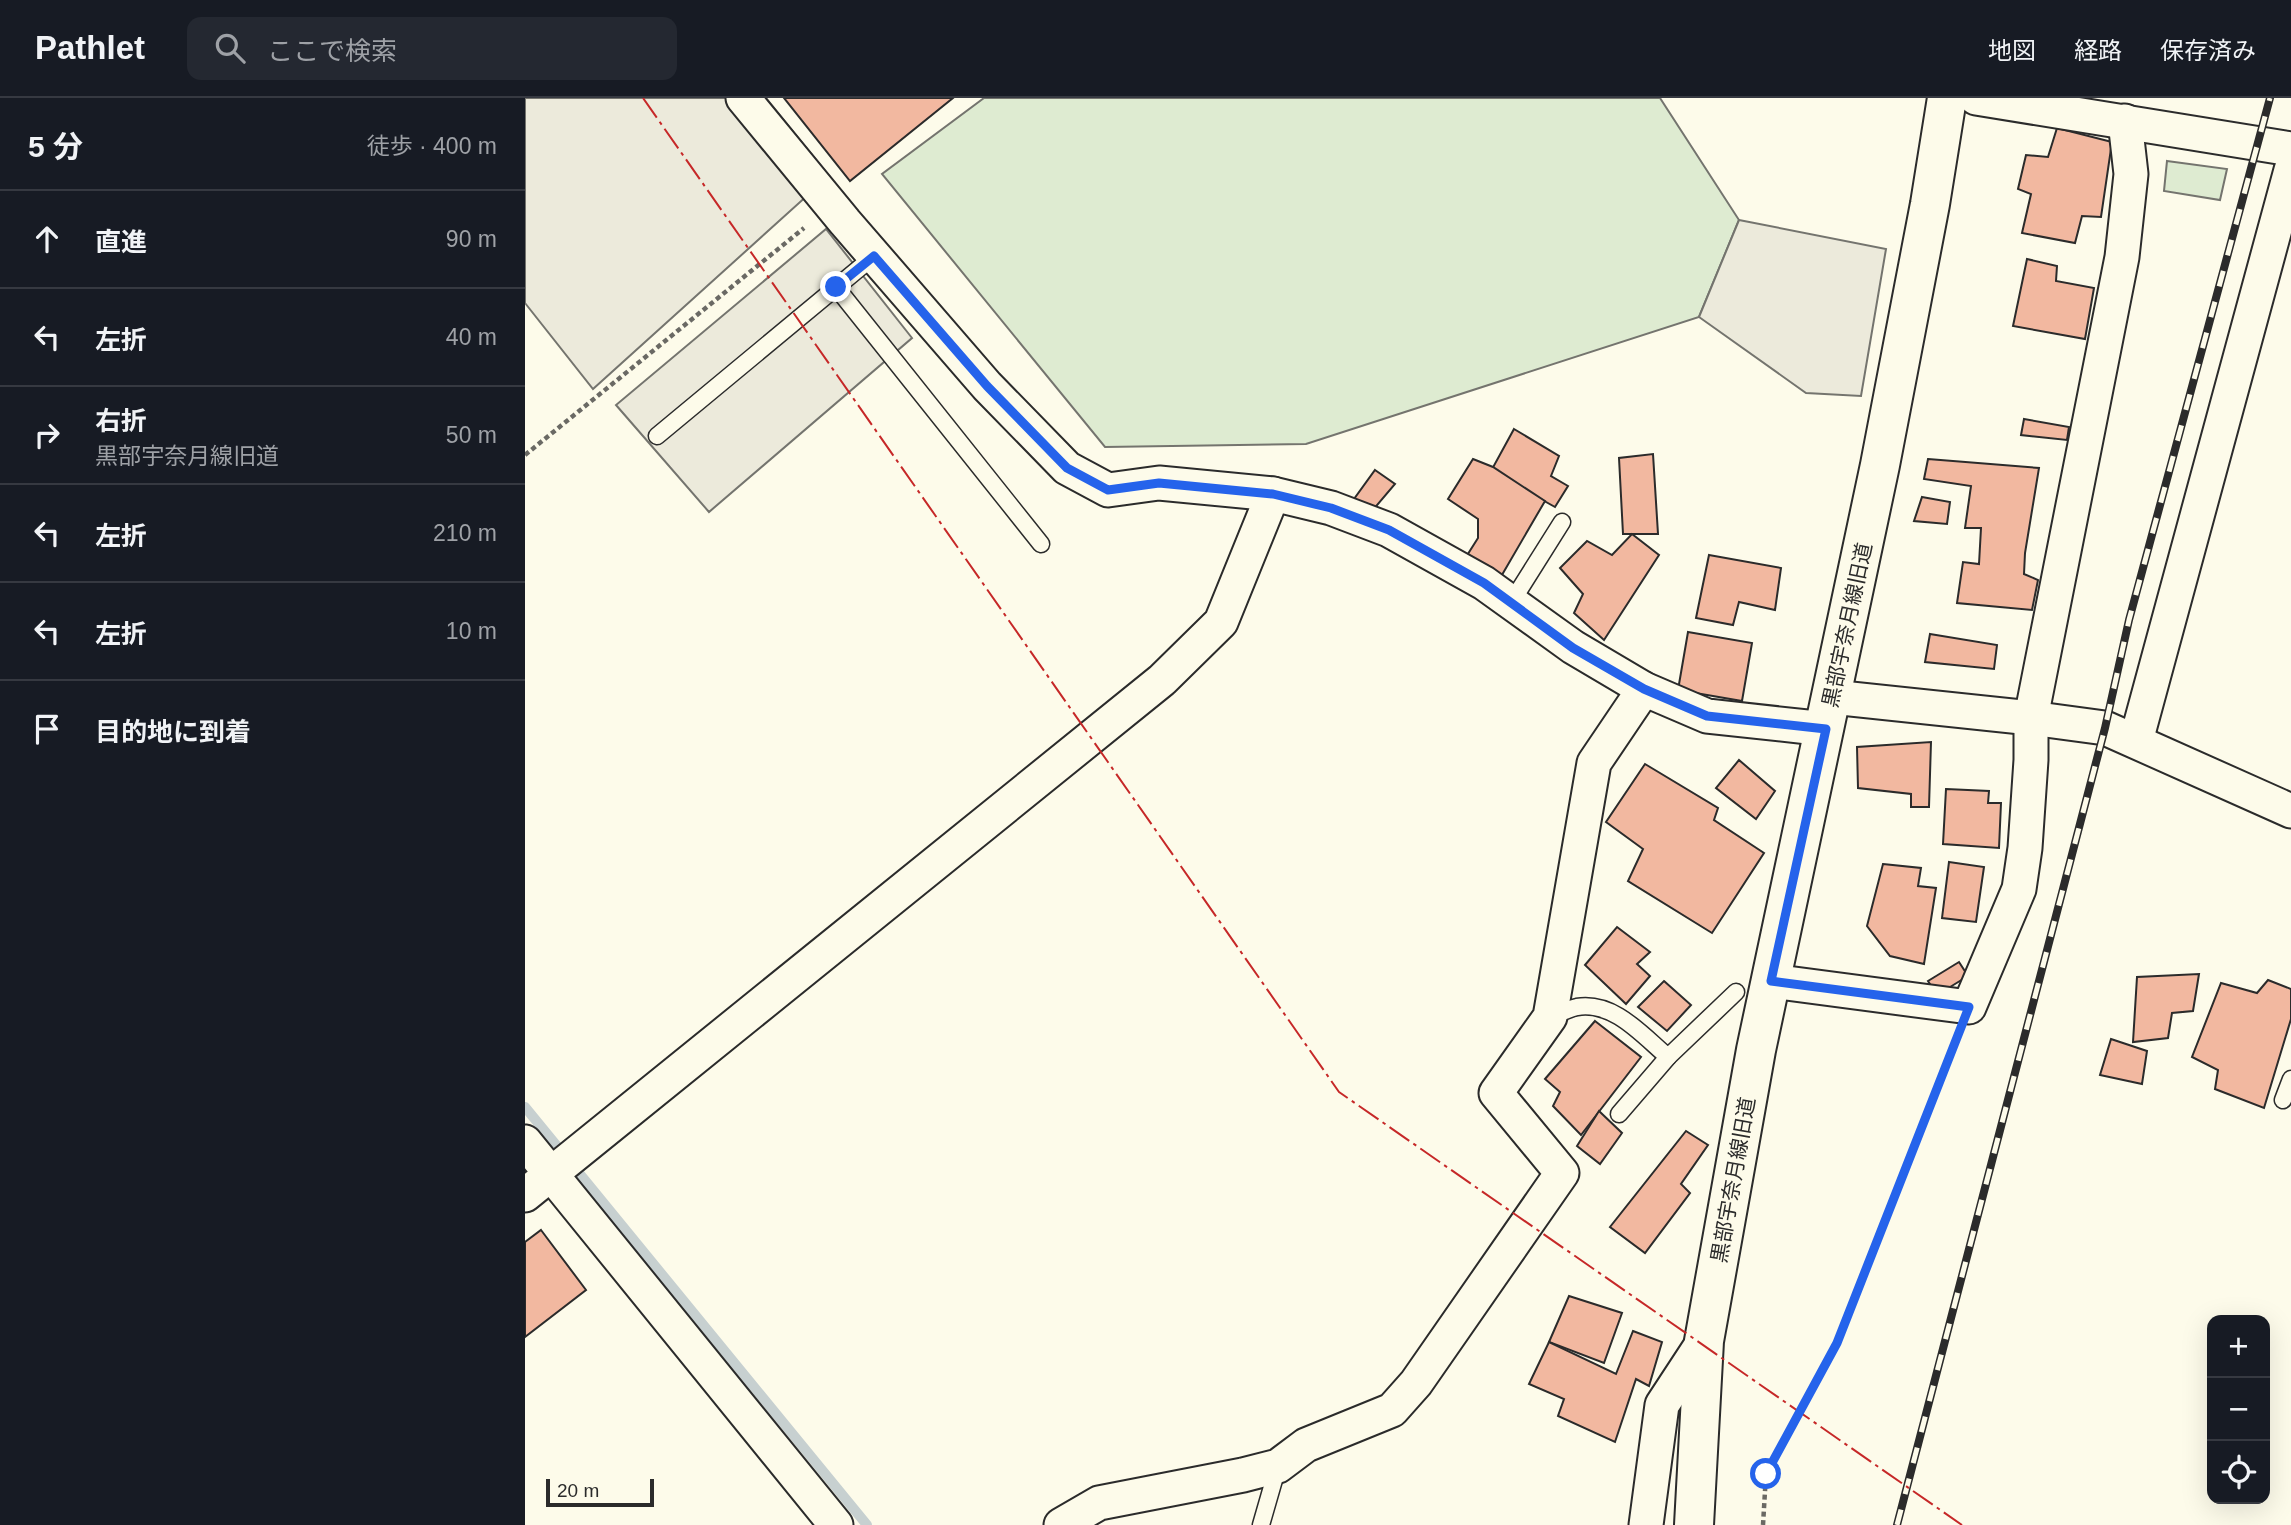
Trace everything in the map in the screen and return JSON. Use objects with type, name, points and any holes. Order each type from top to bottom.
[{"type":"street","points":[[743,98],[874,256],[987,386],[1067,468],[1108,490],[1159,483],[1273,494],[1331,508],[1389,530],[1484,583],[1573,648],[1644,689],[1707,716],[1829,713],[2031,718],[2105,728],[2291,811]]},
{"type":"street","name":"黒部宇奈月線旧道","points":[[1694,1525],[1704,1341],[1756,1050],[1754,986],[1829,713],[1917,273],[1947,98]]},
{"type":"street","points":[[1976,98],[2291,149]]},
{"type":"street","points":[[1754,986],[1969,1007],[2019,889],[2025,848],[2031,718],[2122,257],[2131,174],[2125,121]]},
{"type":"street","points":[[2136,741],[2291,170]]},
{"type":"street","points":[[525,1195],[1162,680],[1220,622],[1273,494]]},
{"type":"street","points":[[1061,1525],[1099,1503],[1277,1466],[1307,1445],[1392,1410],[1416,1383],[1562,1173],[1496,1093],[1550,1017],[1594,763],[1644,689]]},
{"type":"street","points":[[525,1142],[836,1525]]},
{"type":"street","points":[[1646,1525],[1662,1405],[1704,1341]]},
{"type":"lane","points":[[657,436],[874,256]]},
{"type":"lane","points":[[836,287],[1041,544]]},
{"type":"lane","points":[[1511,603],[1563,522]]},
{"type":"lane","points":[[1619,1114],[1668,1057],[1754,986]]},
{"type":"lane","points":[[1550,1017],[1576,1007],[1601,1007],[1625,1020],[1668,1057]]},
{"type":"lane","points":[[2283,1100],[2291,1079]]},
{"type":"lane","points":[[1261,1525],[1277,1466]]},
{"type":"path","points":[[525,455],[832,205]]},
{"type":"path","points":[[1763,1525],[1766,1474],[1837,1343],[1969,1007]]},
{"type":"green space","points":[[984,98],[1660,98],[1739,220],[1699,317],[1306,444],[1105,447],[882,174]]},
{"type":"green space","points":[[2167,161],[2227,169],[2220,200],[2164,191]]},
{"type":"shaded area","points":[[525,98],[766,98],[829,176],[593,389],[525,303]]},
{"type":"shaded area","points":[[1739,220],[1886,249],[1861,396],[1806,393],[1699,317]]},
{"type":"shaded area","points":[[826,229],[912,338],[709,512],[616,405]]},
{"type":"building","points":[[784,98],[953,98],[850,181]]},
{"type":"building","points":[[2057,128],[2112,142],[2101,217],[2082,216],[2075,243],[2022,233],[2031,194],[2018,189],[2026,155],[2048,157]]},
{"type":"building","points":[[2027,259],[2057,266],[2056,281],[2094,288],[2085,339],[2013,326]]},
{"type":"building","points":[[2024,419],[2069,427],[2067,440],[2021,435]]},
{"type":"building","points":[[1514,429],[1559,456],[1551,476],[1568,486],[1555,507],[1491,471]]},
{"type":"building","points":[[1653,454],[1658,534],[1623,534],[1619,458]]},
{"type":"building","points":[[1473,459],[1493,467],[1545,501],[1499,580],[1466,557],[1478,538],[1478,519],[1448,499]]},
{"type":"building","points":[[1928,459],[2039,468],[2025,553],[2024,574],[2038,580],[2032,610],[1957,603],[1963,562],[1979,564],[1981,528],[1965,528],[1971,486],[1924,479]]},
{"type":"building","points":[[1375,470],[1395,484],[1372,511],[1354,499]]},
{"type":"building","points":[[1922,497],[1950,502],[1947,524],[1914,521]]},
{"type":"building","points":[[1632,534],[1659,555],[1604,640],[1574,613],[1583,594],[1560,568],[1587,541],[1612,555]]},
{"type":"building","points":[[1709,555],[1781,568],[1775,610],[1739,602],[1733,625],[1696,618]]},
{"type":"building","points":[[1688,632],[1752,643],[1742,701],[1678,690]]},
{"type":"building","points":[[1930,634],[1997,645],[1994,669],[1925,662]]},
{"type":"building","points":[[1931,742],[1929,807],[1911,807],[1911,794],[1858,788],[1857,747]]},
{"type":"building","points":[[1739,760],[1775,791],[1756,819],[1716,788]]},
{"type":"building","points":[[1645,764],[1718,808],[1714,820],[1764,853],[1712,933],[1628,881],[1643,849],[1606,822]]},
{"type":"building","points":[[1946,789],[1989,791],[1988,803],[2001,803],[1999,848],[1943,844]]},
{"type":"building","points":[[1949,862],[1984,867],[1976,922],[1942,918]]},
{"type":"building","points":[[1883,864],[1921,868],[1918,886],[1936,888],[1924,964],[1890,956],[1867,926]]},
{"type":"building","points":[[1617,927],[1650,952],[1637,964],[1650,976],[1626,1004],[1585,965]]},
{"type":"building","points":[[1959,962],[1968,976],[1937,995],[1928,981]]},
{"type":"building","points":[[2199,974],[2193,1011],[2172,1013],[2168,1038],[2133,1042],[2137,977]]},
{"type":"building","points":[[2268,980],[2291,989],[2291,1019],[2264,1108],[2215,1089],[2218,1070],[2192,1057],[2221,983],[2257,993]]},
{"type":"building","points":[[1664,981],[1691,1005],[1667,1031],[1638,1007]]},
{"type":"building","points":[[1595,1021],[1641,1057],[1581,1135],[1553,1106],[1560,1092],[1545,1079]]},
{"type":"building","points":[[2111,1039],[2147,1051],[2142,1084],[2100,1075]]},
{"type":"building","points":[[1599,1111],[1622,1133],[1600,1164],[1577,1146]]},
{"type":"building","points":[[1686,1131],[1708,1145],[1681,1184],[1690,1193],[1645,1253],[1610,1227]]},
{"type":"building","points":[[541,1230],[586,1290],[525,1337],[525,1242]]},
{"type":"building","points":[[1569,1296],[1622,1313],[1604,1363],[1549,1342]]},
{"type":"building","points":[[1633,1331],[1662,1342],[1649,1386],[1636,1379],[1615,1442],[1558,1416],[1564,1399],[1529,1384],[1549,1342],[1616,1374]]},
{"type":"waterway","points":[[525,1107],[867,1525]]},
{"type":"railway","points":[[1897,1525],[2105,728],[2129,620],[2270,98]]},
{"type":"power","points":[[643,98],[1339,1092],[1962,1525]]},
{"type":"route","points":[[836,287],[874,256],[987,386],[1067,468],[1108,490],[1159,483],[1273,494],[1331,508],[1389,530],[1484,583],[1573,648],[1644,689],[1707,716],[1826,729],[1771,981],[1969,1007],[1837,1343],[1766,1474]]}]
